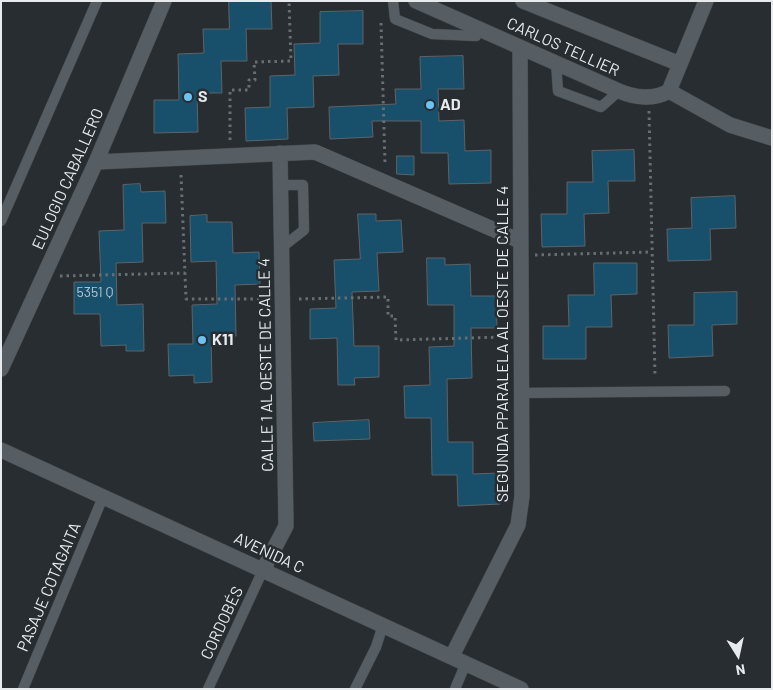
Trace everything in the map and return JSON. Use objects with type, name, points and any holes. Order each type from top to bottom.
[{"type":"street","name":"EULOGIO CABALLERO","points":[[1,370],[96,162],[164,1]]},
{"type":"street","name":"CARLOS TELLIER","points":[[416,1],[619,91],[648,97],[659,97],[669,91]]},
{"type":"street","name":"CARLOS TELLIER","points":[[523,1],[680,64]]},
{"type":"street","points":[[706,1],[669,91],[730,125],[772,138]]},
{"type":"street","name":"SEGUNDA PPARALELA AL OESTE DE CALLE 4","points":[[452,656],[518,525],[522,496],[520,47]]},
{"type":"street","points":[[96,162],[315,152],[386,182],[520,248]]},
{"type":"street","name":"CALLE 1 AL OESTE DE CALLE 4","points":[[263,570],[286,526],[280,153]]},
{"type":"street","name":"AVENIDA C","points":[[2,452],[521,689]]},
{"type":"lane","points":[[1,221],[97,1]]},
{"type":"lane","points":[[394,1],[395,19],[432,34],[476,36],[478,28]]},
{"type":"lane","points":[[556,63],[558,91],[601,107],[619,91]]},
{"type":"lane","points":[[280,185],[303,185],[304,230],[281,248]]},
{"type":"lane","points":[[521,393],[725,391]]},
{"type":"lane","name":"PASAJE COTAGAITA","points":[[23,689],[103,497]]},
{"type":"lane","name":"CORDOBÉS","points":[[208,689],[263,570]]},
{"type":"lane","points":[[355,689],[376,647],[383,625]]},
{"type":"lane","points":[[454,689],[466,663]]},
{"type":"path","points":[[231,156],[230,90],[249,90],[249,80],[255,80],[254,62],[291,61],[290,1]]},
{"type":"path","points":[[381,20],[386,182]]},
{"type":"path","points":[[648,97],[655,376]]},
{"type":"path","points":[[180,158],[186,299],[388,297],[388,316],[395,316],[396,340],[521,337]]},
{"type":"path","points":[[520,248],[652,252]]},
{"type":"path","points":[[44,276],[185,273]]},
{"type":"building","points":[[229,1],[271,1],[272,29],[246,29],[247,61],[221,61],[222,93],[197,93],[198,132],[154,133],[154,100],[179,100],[178,54],[204,53],[203,29],[229,29]]},
{"type":"building","points":[[363,11],[363,44],[338,44],[339,75],[313,76],[314,107],[287,108],[288,139],[246,141],[245,108],[270,107],[270,76],[295,75],[294,44],[320,43],[320,12]]},
{"type":"building","points":[[463,56],[464,89],[438,89],[439,121],[464,120],[465,151],[491,150],[491,183],[449,184],[448,153],[421,153],[421,121],[372,121],[373,137],[330,139],[329,107],[396,104],[395,89],[421,89],[420,57]]},
{"type":"building","points":[[634,150],[635,181],[608,181],[609,213],[584,214],[585,246],[542,247],[541,214],[567,214],[567,182],[593,182],[592,151]]},
{"type":"building","points":[[397,156],[414,156],[414,175],[397,174]]},
{"type":"building","points":[[140,184],[141,192],[165,191],[166,223],[142,223],[143,262],[116,263],[117,305],[143,304],[144,351],[126,351],[126,345],[101,346],[100,314],[74,314],[74,282],[101,282],[99,231],[124,230],[123,185]]},
{"type":"building","points":[[735,196],[736,228],[710,229],[711,260],[668,261],[667,229],[692,228],[691,198]]},
{"type":"building","points":[[358,214],[376,214],[376,221],[401,220],[403,252],[377,253],[379,291],[352,292],[354,346],[379,346],[379,377],[354,378],[355,385],[338,385],[337,338],[310,339],[310,309],[336,308],[334,260],[360,259]]},
{"type":"building","points":[[207,215],[207,222],[232,222],[233,253],[259,252],[260,284],[235,285],[236,336],[211,337],[212,382],[194,383],[194,375],[169,376],[168,344],[193,344],[192,305],[217,304],[216,261],[191,262],[190,216]]},
{"type":"building","points":[[427,258],[445,258],[445,265],[470,264],[471,296],[496,296],[497,328],[471,328],[472,378],[447,379],[448,442],[473,442],[473,474],[499,473],[500,504],[458,506],[457,475],[432,475],[431,418],[405,418],[404,386],[430,385],[429,347],[454,346],[454,305],[428,305]]},
{"type":"building","points":[[594,263],[637,263],[637,294],[611,295],[612,327],[586,327],[586,359],[543,359],[543,326],[569,326],[568,295],[594,295]]},
{"type":"building","points":[[737,292],[737,324],[712,325],[713,356],[669,358],[668,325],[694,325],[694,293]]},
{"type":"building","points":[[369,420],[370,439],[314,441],[313,423]]},
{"type":"place","name":"S","points":[[188,97]]},
{"type":"place","name":"AD","points":[[430,105]]},
{"type":"place","name":"K11","points":[[202,340]]}]
